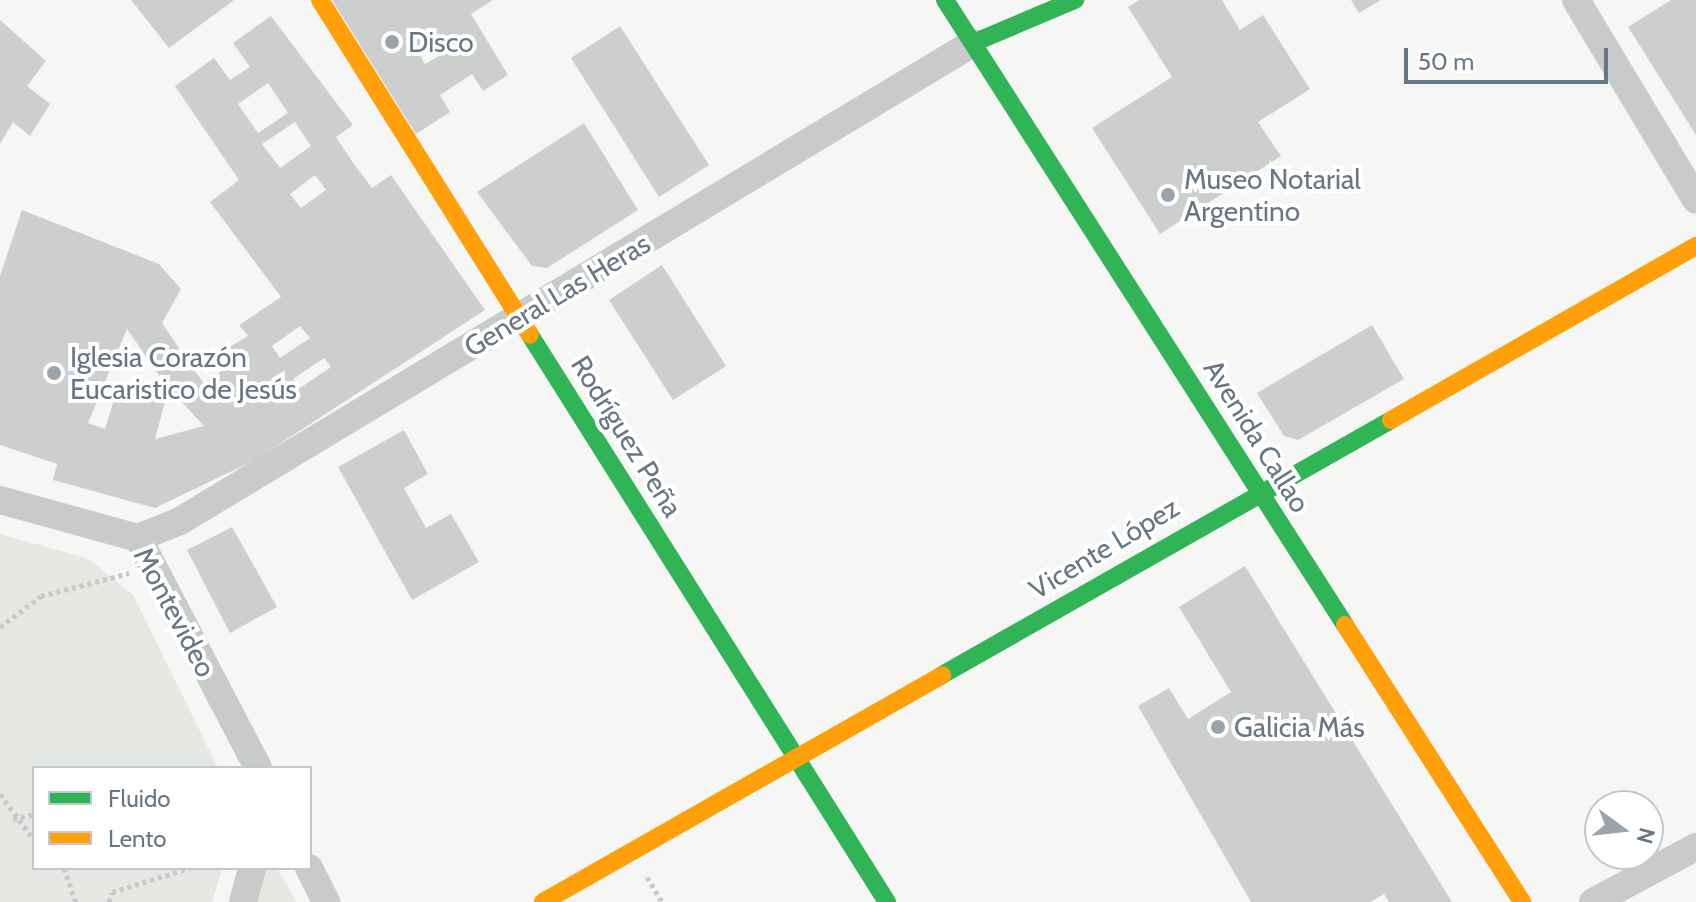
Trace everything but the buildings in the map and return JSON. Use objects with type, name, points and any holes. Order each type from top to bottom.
[{"type":"street","name":"Rodríguez Peña","points":[[320,0],[795,761],[887,902]]},
{"type":"street","name":"Avenida Callao","points":[[945,0],[1522,902]]},
{"type":"street","points":[[973,43],[1011,0]]},
{"type":"street","points":[[973,43],[1075,0]]},
{"type":"street","points":[[1576,0],[1696,200]]},
{"type":"street","name":"General Las Heras","points":[[138,538],[180,521],[973,43]]},
{"type":"street","name":"Vicente López","points":[[543,902],[795,761],[1259,491],[1696,246]]},
{"type":"street","name":"Montevideo","points":[[0,500],[138,538],[257,766]]},
{"type":"street","points":[[1593,902],[1696,847]]},
{"type":"street","points":[[243,902],[251,870]]},
{"type":"street","points":[[310,870],[326,902]]},
{"type":"path","points":[[0,627],[41,596],[153,567]]},
{"type":"path","points":[[0,794],[12,819],[32,838]]},
{"type":"path","points":[[12,819],[32,814]]},
{"type":"path","points":[[65,870],[76,902]]},
{"type":"path","points":[[109,902],[112,892],[184,870]]},
{"type":"shaded area","points":[[0,534],[89,559],[133,595],[217,766],[32,766],[32,870],[221,870],[212,902],[0,902]]},
{"type":"shaded area","points":[[256,870],[278,870],[297,902],[248,902]]},
{"type":"traffic: fast","points":[[945,0],[1345,625]]},
{"type":"traffic: fast","points":[[973,43],[1075,0]]},
{"type":"traffic: fast","points":[[530,335],[887,902]]},
{"type":"traffic: fast","points":[[942,675],[1391,420]]},
{"type":"traffic: slow","points":[[320,0],[530,335]]},
{"type":"traffic: slow","points":[[1391,420],[1696,246]]},
{"type":"traffic: slow","points":[[1345,625],[1522,902]]},
{"type":"traffic: slow","points":[[543,902],[942,675]]},
{"type":"place","name":"Disco","points":[[392,42]]},
{"type":"place","name":"Museo Notarial Argentino","points":[[1168,195]]},
{"type":"place","name":"Iglesia Corazón Eucaristico de Jesús","points":[[54,373]]},
{"type":"place","name":"Galicia Más","points":[[1218,727]]}]
